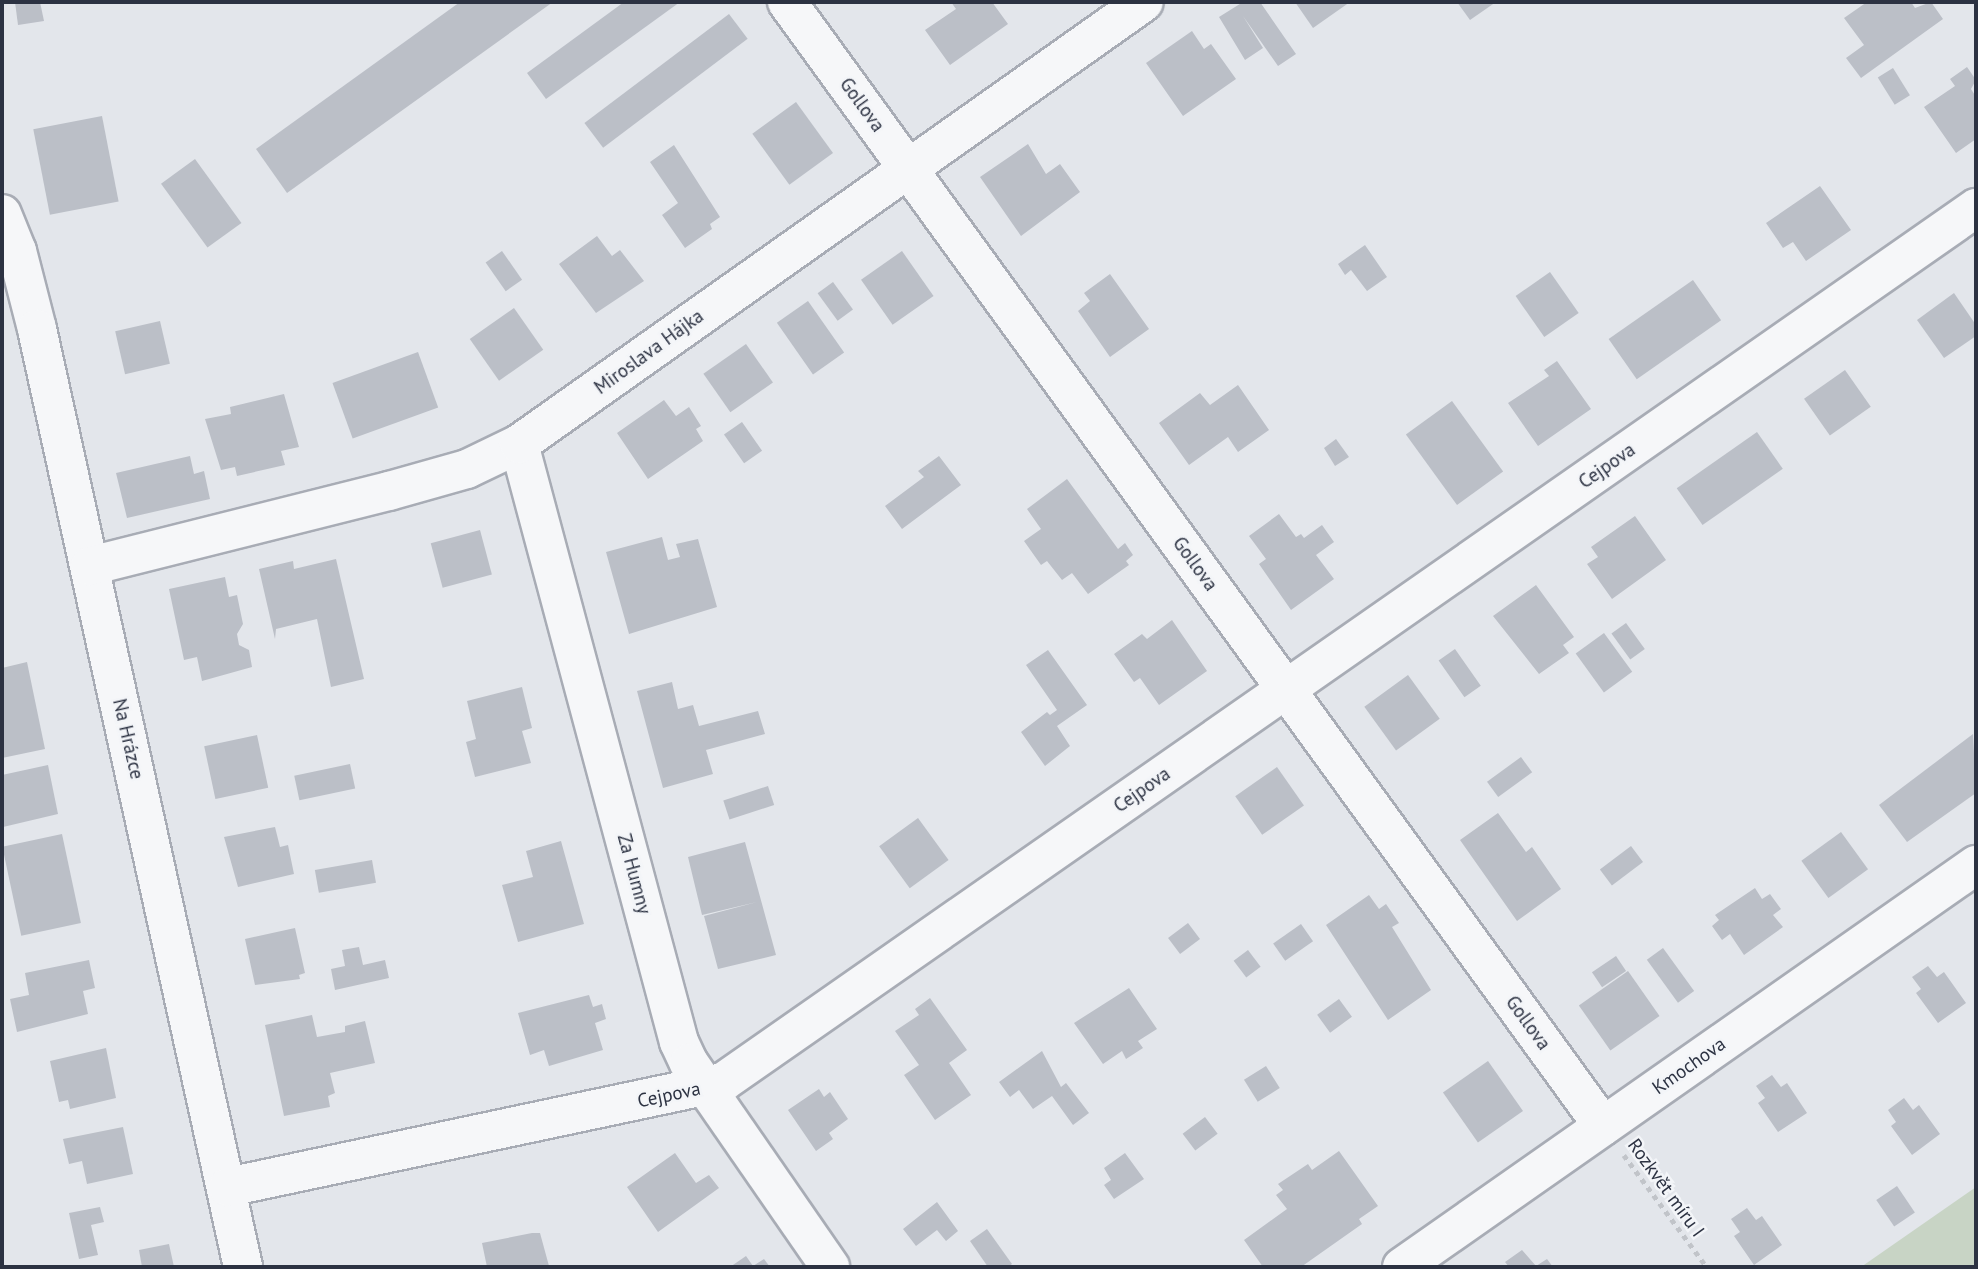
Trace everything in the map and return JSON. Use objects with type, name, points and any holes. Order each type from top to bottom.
[{"type":"street","name":"Gollova","points":[[787,2],[1603,1126]]},
{"type":"street","name":"Miroslava Hájka","points":[[90,566],[467,469],[519,444],[907,167],[1144,2]]},
{"type":"street","name":"Cejpova","points":[[228,1187],[707,1088],[737,1074],[1976,208]]},
{"type":"street","name":"Na Hrázce","points":[[2,214],[17,251],[90,566],[228,1187],[243,1267]]},
{"type":"street","name":"Za Humny","points":[[519,444],[679,1042],[707,1088],[830,1267]]},
{"type":"street","name":"Kmochova","points":[[1402,1267],[1976,865]]},
{"type":"path","name":"Rozkvět míru I","points":[[1603,1126],[1707,1267]]},
{"type":"green space","points":[[1976,1187],[1976,1267],[1861,1267]]},
{"type":"building","points":[[15,2],[40,2],[44,21],[18,25]]},
{"type":"building","points":[[460,2],[553,2],[287,193],[256,149]]},
{"type":"building","points":[[624,2],[680,2],[546,99],[527,73]]},
{"type":"building","points":[[951,2],[992,2],[1008,24],[950,65],[925,30],[956,9]]},
{"type":"building","points":[[1243,2],[1260,2],[1296,54],[1278,66],[1243,16],[1263,48],[1245,60],[1219,17]]},
{"type":"building","points":[[1295,2],[1350,2],[1313,28]]},
{"type":"building","points":[[1457,2],[1496,2],[1470,20]]},
{"type":"building","points":[[1867,2],[1911,2],[1915,8],[1931,2],[1943,19],[1861,78],[1846,58],[1864,45],[1844,18]]},
{"type":"building","points":[[729,14],[748,39],[603,148],[584,123]]},
{"type":"building","points":[[1192,31],[1204,49],[1211,44],[1236,79],[1183,116],[1146,63]]},
{"type":"building","points":[[1967,67],[1976,80],[1971,89],[1976,97],[1976,139],[1956,153],[1924,107],[1955,86],[1950,79]]},
{"type":"building","points":[[1893,68],[1910,95],[1895,105],[1878,78]]},
{"type":"building","points":[[796,102],[833,153],[789,185],[752,134]]},
{"type":"building","points":[[102,116],[119,201],[50,215],[33,129]]},
{"type":"building","points":[[1028,144],[1046,174],[1060,164],[1080,192],[1021,236],[980,177]]},
{"type":"building","points":[[674,145],[720,217],[710,224],[712,229],[685,248],[662,215],[678,203],[650,162]]},
{"type":"building","points":[[195,159],[241,223],[207,248],[161,184]]},
{"type":"building","points":[[1820,186],[1851,230],[1806,261],[1793,242],[1783,248],[1766,223]]},
{"type":"building","points":[[597,236],[612,256],[620,250],[644,281],[596,313],[559,264]]},
{"type":"building","points":[[1365,245],[1387,277],[1367,291],[1351,270],[1345,275],[1338,264]]},
{"type":"building","points":[[502,251],[522,280],[506,291],[486,262]]},
{"type":"building","points":[[902,251],[934,296],[893,325],[861,280]]},
{"type":"building","points":[[1550,272],[1579,313],[1544,337],[1516,296]]},
{"type":"building","points":[[1110,274],[1149,329],[1110,357],[1078,311],[1090,301],[1084,293]]},
{"type":"building","points":[[1693,280],[1721,320],[1637,379],[1609,339]]},
{"type":"building","points":[[833,282],[853,310],[838,321],[818,293]]},
{"type":"building","points":[[1954,293],[1976,325],[1976,336],[1944,358],[1917,320]]},
{"type":"building","points":[[808,301],[844,353],[813,374],[777,323]]},
{"type":"building","points":[[514,308],[543,350],[499,381],[470,339]]},
{"type":"building","points":[[160,321],[170,364],[125,374],[115,331]]},
{"type":"building","points":[[746,344],[773,383],[730,412],[703,374]]},
{"type":"building","points":[[418,352],[438,407],[353,439],[332,383]]},
{"type":"building","points":[[1557,361],[1591,409],[1538,446],[1508,403],[1549,376],[1544,370]]},
{"type":"building","points":[[1845,370],[1871,407],[1830,436],[1804,399]]},
{"type":"building","points":[[1238,385],[1269,430],[1238,452],[1228,437],[1189,465],[1159,423],[1200,393],[1210,405]]},
{"type":"building","points":[[284,394],[299,447],[281,451],[285,465],[237,476],[235,467],[221,470],[205,419],[231,414],[230,407]]},
{"type":"building","points":[[664,400],[676,416],[689,407],[701,426],[696,429],[703,441],[648,479],[617,433]]},
{"type":"building","points":[[1452,401],[1503,471],[1457,505],[1406,435]]},
{"type":"building","points":[[742,422],[762,451],[744,463],[724,435]]},
{"type":"building","points":[[1757,432],[1783,469],[1703,525],[1677,488]]},
{"type":"building","points":[[1336,439],[1349,457],[1335,466],[1324,448]]},
{"type":"building","points":[[190,456],[194,474],[204,471],[210,499],[127,518],[116,473]]},
{"type":"building","points":[[939,456],[961,485],[902,529],[885,506],[924,477],[918,471]]},
{"type":"building","points":[[1067,479],[1118,549],[1125,543],[1133,555],[1126,561],[1129,565],[1088,594],[1072,573],[1062,580],[1047,561],[1041,565],[1024,541],[1041,529],[1027,509]]},
{"type":"building","points":[[1279,514],[1296,537],[1301,534],[1304,538],[1322,525],[1334,542],[1316,555],[1334,579],[1291,610],[1259,564],[1266,559],[1249,536]]},
{"type":"building","points":[[1635,516],[1666,560],[1612,599],[1587,564],[1598,557],[1591,547]]},
{"type":"building","points":[[480,530],[492,574],[443,588],[431,543]]},
{"type":"building","points":[[662,537],[668,560],[680,557],[676,544],[698,539],[717,607],[629,634],[606,552]]},
{"type":"building","points":[[336,559],[364,679],[331,687],[317,619],[276,629],[275,639],[259,569],[293,561],[294,569]]},
{"type":"building","points":[[225,577],[229,597],[237,595],[243,624],[237,634],[239,645],[249,650],[252,667],[202,681],[197,657],[184,660],[169,589]]},
{"type":"building","points":[[1536,585],[1574,637],[1563,645],[1569,653],[1539,674],[1493,616]]},
{"type":"building","points":[[1172,620],[1207,671],[1159,705],[1140,678],[1134,682],[1114,654],[1142,634],[1147,639]]},
{"type":"building","points":[[1626,623],[1645,649],[1630,659],[1611,634]]},
{"type":"building","points":[[1604,633],[1632,672],[1604,692],[1576,654]]},
{"type":"building","points":[[1455,649],[1481,686],[1464,697],[1439,660]]},
{"type":"building","points":[[1048,650],[1087,705],[1057,726],[1070,746],[1045,766],[1021,732],[1047,712],[1050,715],[1057,710],[1026,665]]},
{"type":"building","points":[[27,662],[45,749],[2,758],[2,668]]},
{"type":"building","points":[[1408,675],[1440,719],[1396,750],[1364,707]]},
{"type":"building","points":[[672,682],[678,709],[693,705],[699,726],[758,711],[765,734],[706,750],[713,774],[663,788],[637,691]]},
{"type":"building","points":[[522,687],[532,728],[522,731],[531,763],[475,777],[466,742],[476,739],[467,701]]},
{"type":"building","points":[[1973,734],[1976,793],[1907,842],[1879,805]]},
{"type":"building","points":[[257,735],[268,788],[215,799],[204,746]]},
{"type":"building","points":[[1521,757],[1532,772],[1498,797],[1487,782]]},
{"type":"building","points":[[350,764],[355,788],[299,800],[294,776]]},
{"type":"building","points":[[48,765],[58,814],[3,827],[2,775]]},
{"type":"building","points":[[1277,767],[1304,806],[1262,835],[1235,796]]},
{"type":"building","points":[[768,786],[774,805],[729,820],[723,801]]},
{"type":"building","points":[[1498,813],[1526,852],[1532,847],[1561,889],[1517,921],[1460,840]]},
{"type":"building","points":[[918,818],[949,860],[910,888],[879,846]]},
{"type":"building","points":[[275,827],[280,847],[288,845],[294,874],[238,887],[224,837]]},
{"type":"building","points":[[1841,832],[1868,869],[1828,898],[1801,861]]},
{"type":"building","points":[[62,834],[81,923],[21,936],[2,847]]},
{"type":"building","points":[[561,841],[584,924],[518,942],[502,885],[533,877],[526,851]]},
{"type":"building","points":[[745,842],[776,955],[718,969],[704,916],[757,902],[702,915],[688,857]]},
{"type":"building","points":[[1631,846],[1643,862],[1612,885],[1600,869]]},
{"type":"building","points":[[372,860],[376,883],[319,893],[315,870]]},
{"type":"building","points":[[1755,888],[1762,899],[1770,894],[1781,909],[1773,915],[1783,927],[1744,955],[1730,934],[1722,940],[1712,926],[1719,920],[1715,915]]},
{"type":"building","points":[[1369,895],[1379,909],[1386,904],[1399,923],[1392,927],[1431,990],[1388,1020],[1326,925]]},
{"type":"building","points":[[1188,923],[1200,939],[1180,954],[1168,938]]},
{"type":"building","points":[[1301,924],[1313,941],[1285,961],[1273,944]]},
{"type":"building","points":[[295,928],[305,973],[299,975],[300,979],[255,985],[245,939]]},
{"type":"building","points":[[359,947],[363,965],[385,960],[389,978],[335,990],[331,969],[345,966],[342,950]]},
{"type":"building","points":[[1663,948],[1694,991],[1678,1003],[1647,960]]},
{"type":"building","points":[[1248,950],[1261,967],[1246,978],[1234,961]]},
{"type":"building","points":[[1616,956],[1626,971],[1602,987],[1592,972]]},
{"type":"building","points":[[89,960],[95,988],[83,991],[88,1014],[17,1032],[10,999],[29,995],[25,973]]},
{"type":"building","points":[[1928,966],[1937,977],[1944,972],[1966,1003],[1938,1023],[1916,993],[1921,989],[1912,977]]},
{"type":"building","points":[[1628,971],[1660,1016],[1610,1050],[1579,1005]]},
{"type":"building","points":[[1129,988],[1157,1029],[1138,1041],[1143,1048],[1126,1059],[1122,1051],[1103,1064],[1074,1023]]},
{"type":"building","points":[[589,995],[593,1007],[602,1004],[606,1019],[595,1023],[603,1050],[549,1066],[544,1050],[530,1055],[518,1013]]},
{"type":"building","points":[[930,998],[967,1050],[949,1063],[971,1095],[935,1120],[904,1075],[919,1065],[895,1031],[919,1015],[915,1009]]},
{"type":"building","points":[[1339,999],[1352,1017],[1330,1033],[1317,1015]]},
{"type":"building","points":[[312,1015],[317,1037],[345,1032],[345,1026],[365,1021],[375,1063],[330,1073],[335,1093],[328,1096],[330,1107],[284,1116],[265,1025]]},
{"type":"building","points":[[106,1048],[116,1098],[70,1109],[68,1100],[59,1102],[50,1061]]},
{"type":"building","points":[[1042,1051],[1061,1087],[1066,1083],[1089,1113],[1073,1125],[1052,1096],[1033,1109],[1019,1090],[1010,1097],[999,1082]]},
{"type":"building","points":[[1488,1061],[1523,1111],[1478,1143],[1443,1093]]},
{"type":"building","points":[[1266,1066],[1280,1088],[1258,1102],[1244,1080]]},
{"type":"building","points":[[1772,1075],[1781,1087],[1787,1083],[1807,1113],[1778,1132],[1758,1103],[1765,1098],[1756,1086]]},
{"type":"building","points":[[819,1089],[824,1097],[830,1092],[848,1119],[829,1133],[833,1139],[816,1151],[788,1110]]},
{"type":"building","points":[[1904,1098],[1913,1110],[1919,1105],[1940,1134],[1912,1155],[1891,1126],[1896,1122],[1888,1110]]},
{"type":"building","points":[[1205,1117],[1218,1134],[1195,1151],[1183,1134]]},
{"type":"building","points":[[123,1127],[133,1174],[87,1184],[82,1161],[69,1164],[63,1139]]},
{"type":"building","points":[[1339,1151],[1378,1206],[1359,1219],[1362,1224],[1301,1267],[1263,1267],[1244,1240],[1287,1209],[1276,1195],[1283,1190],[1278,1184],[1308,1164],[1312,1170]]},
{"type":"building","points":[[675,1153],[696,1183],[709,1175],[719,1188],[658,1232],[627,1187]]},
{"type":"building","points":[[1125,1153],[1144,1179],[1114,1199],[1104,1185],[1111,1180],[1104,1168]]},
{"type":"building","points":[[1897,1186],[1915,1213],[1894,1227],[1876,1200]]},
{"type":"building","points":[[937,1202],[958,1231],[946,1241],[937,1230],[916,1246],[903,1229]]},
{"type":"building","points":[[100,1207],[104,1222],[91,1225],[98,1255],[79,1259],[69,1213]]},
{"type":"building","points":[[1747,1208],[1756,1220],[1762,1216],[1782,1245],[1754,1265],[1734,1236],[1740,1232],[1731,1219]]},
{"type":"building","points":[[987,1229],[1012,1264],[1008,1267],[988,1267],[970,1241]]},
{"type":"building","points":[[540,1233],[549,1266],[487,1267],[482,1243]]},
{"type":"building","points":[[169,1244],[174,1267],[142,1267],[139,1250]]},
{"type":"building","points":[[1522,1250],[1536,1266],[1547,1259],[1553,1267],[1509,1267],[1505,1262]]},
{"type":"building","points":[[746,1256],[753,1266],[764,1259],[770,1267],[730,1267]]}]
